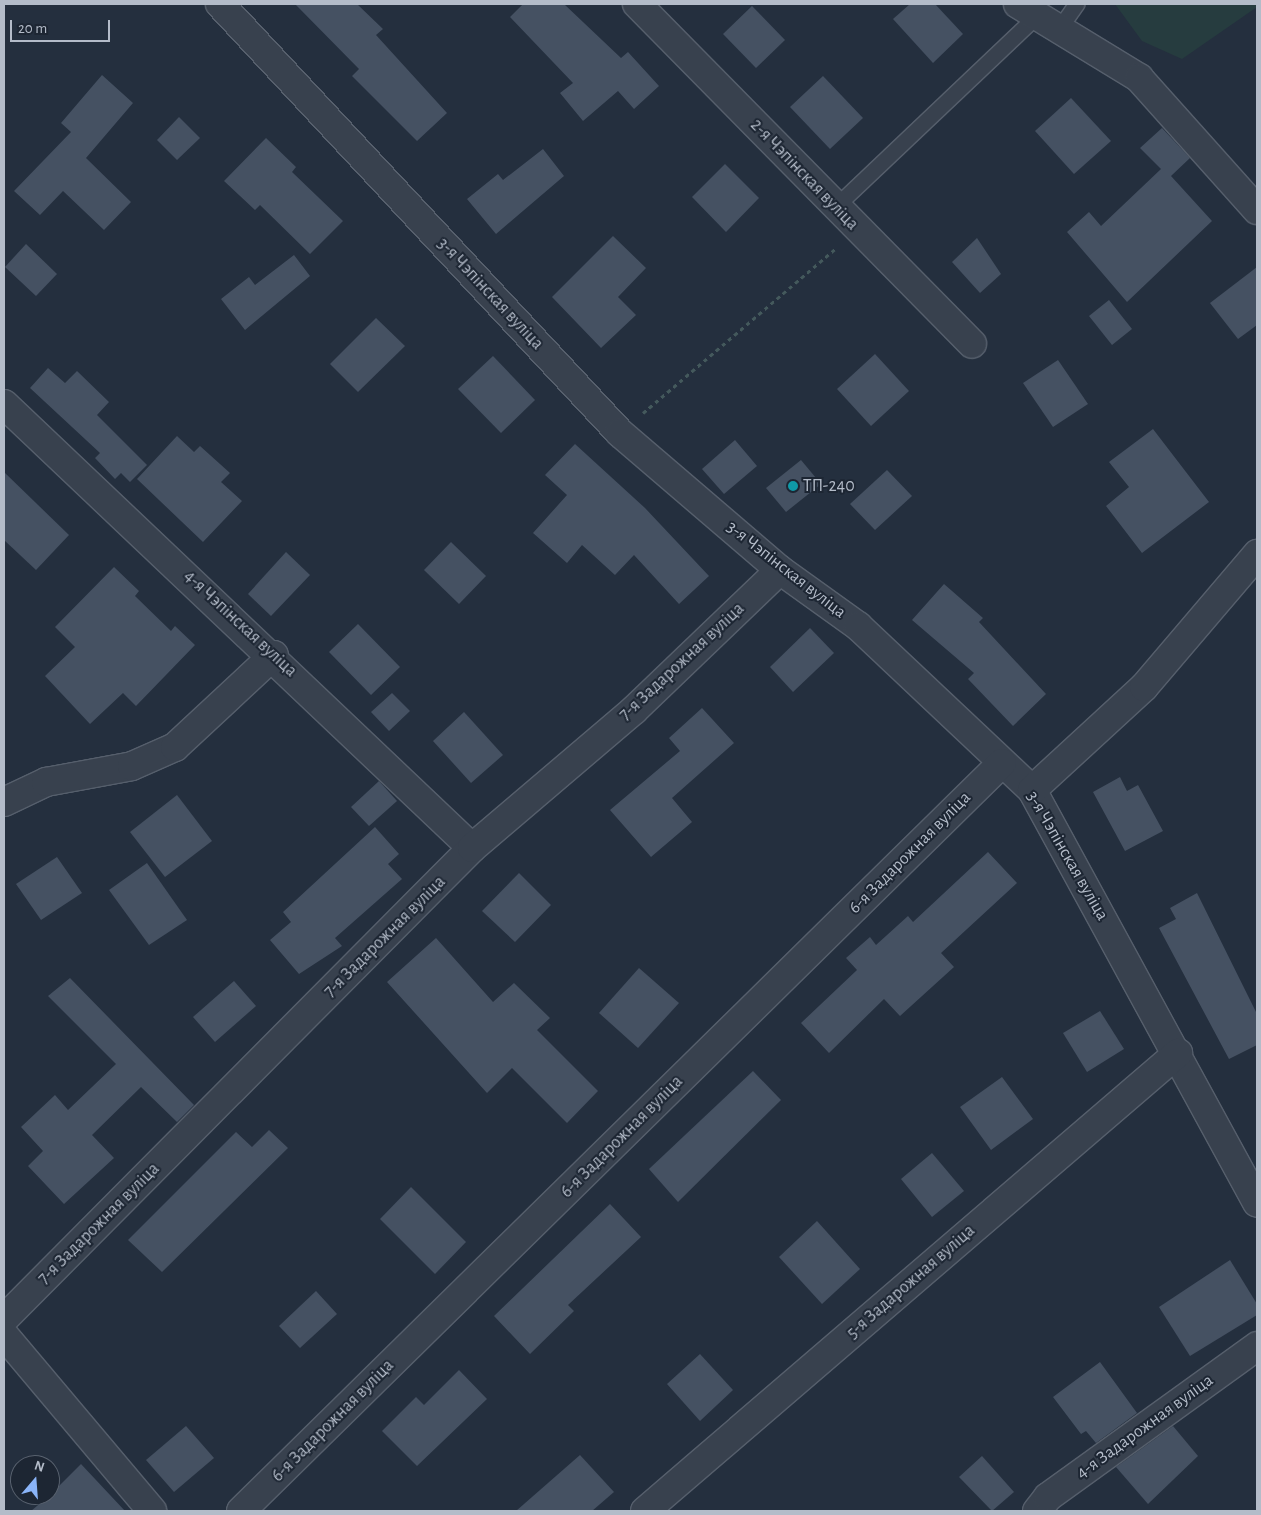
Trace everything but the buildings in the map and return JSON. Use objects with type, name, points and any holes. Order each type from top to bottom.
[{"type":"street","name":"3-я Чэпінская вуліца","points":[[220,4],[620,433],[780,570],[858,626],[1032,790],[1178,1053],[1257,1203]]},
{"type":"street","name":"2-я Чэпінская вуліца","points":[[637,4],[836,206],[857,230],[972,344]]},
{"type":"street","points":[[1037,17],[1139,78],[1257,210]]},
{"type":"street","name":"4-я Чэпінская вуліца","points":[[4,404],[274,656],[472,848]]},
{"type":"street","points":[[1032,790],[1144,687],[1257,554]]},
{"type":"street","name":"7-я Задарожная вуліца","points":[[4,1319],[472,848],[634,710],[780,570]]},
{"type":"street","points":[[4,802],[46,782],[132,766],[175,748],[274,656]]},
{"type":"street","name":"6-я Задарожная вуліца","points":[[241,1511],[1002,763]]},
{"type":"street","name":"5-я Задарожная вуліца","points":[[645,1511],[1178,1053]]},
{"type":"street","points":[[4,1335],[152,1511]]},
{"type":"street","name":"4-я Задарожная вуліца","points":[[1037,1511],[1048,1497],[1257,1346]]},
{"type":"lane","points":[[836,206],[1037,17],[1076,4]]},
{"type":"path","points":[[620,433],[857,230]]},
{"type":"green space","points":[[1115,4],[1257,4],[1257,7],[1182,59],[1142,41]]},
{"type":"place","name":"ТП-240","points":[[793,486]]}]
